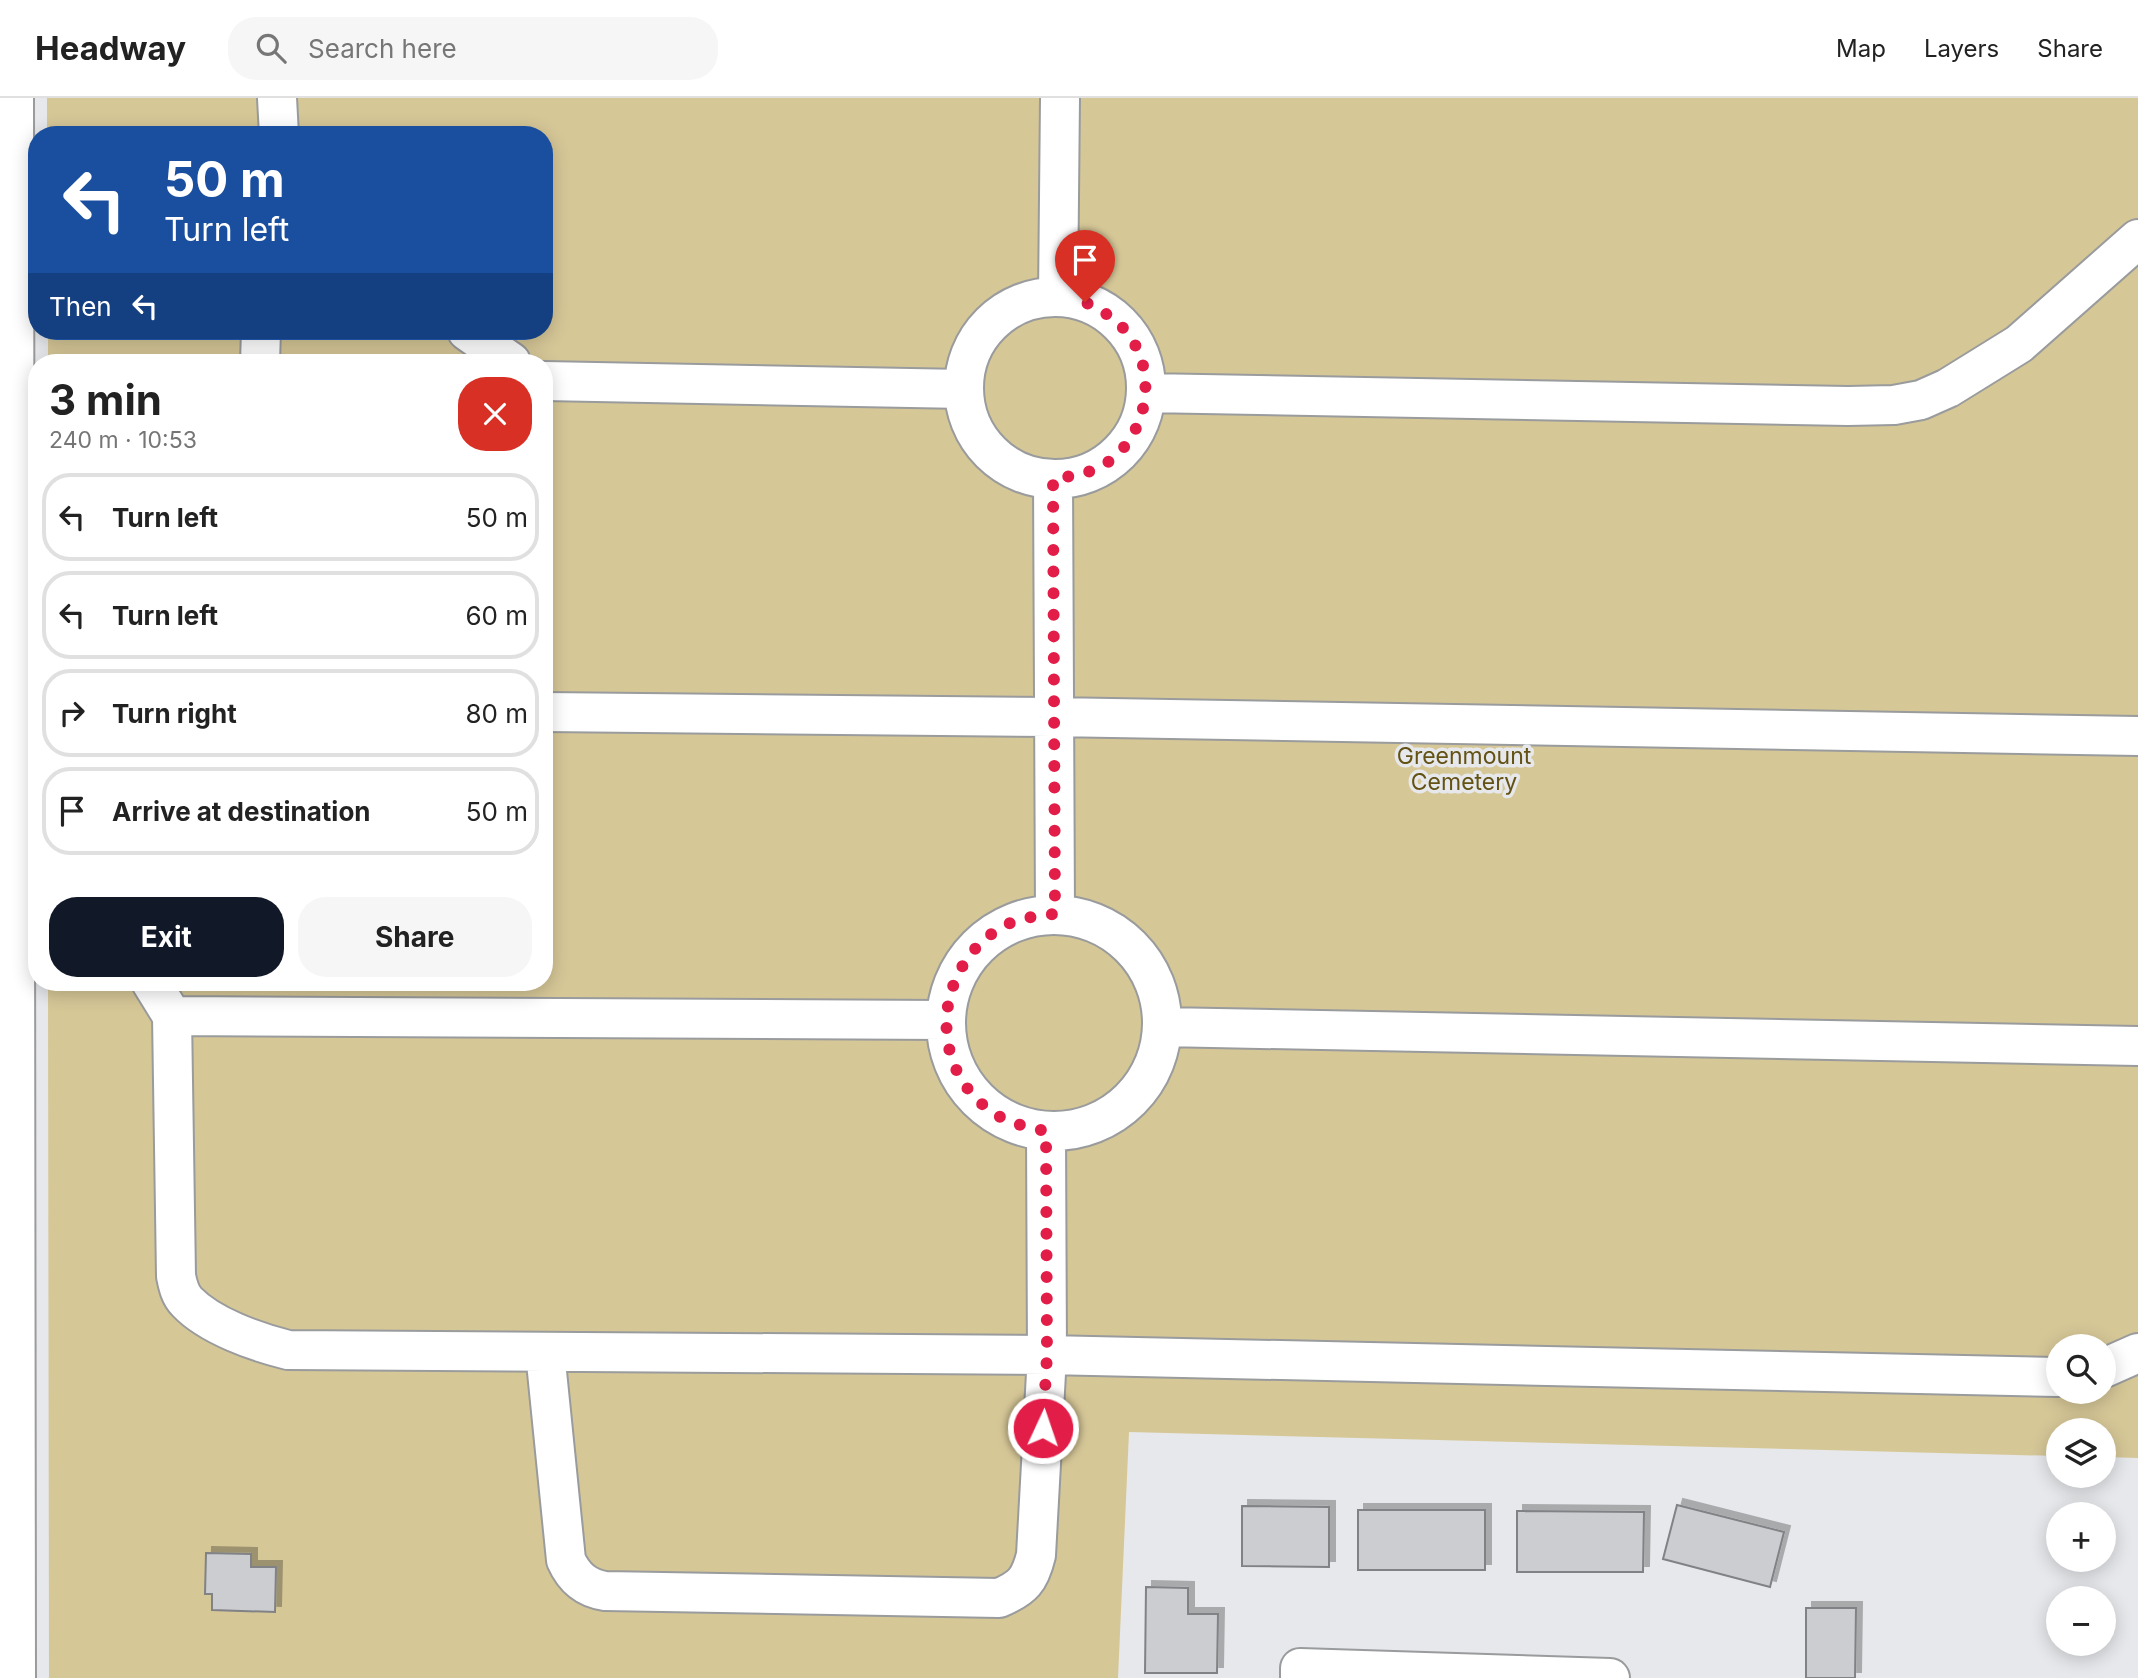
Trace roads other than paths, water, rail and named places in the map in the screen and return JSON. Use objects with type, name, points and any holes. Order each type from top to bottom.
[{"type":"street","points":[[14,98],[16,1678]]},
{"type":"street","points":[[277,98],[279,126]]},
{"type":"street","points":[[1058,297],[1060,98]]},
{"type":"street","points":[[1146,393],[1894,405],[1921,400],[1948,388],[2019,344],[2138,239]]},
{"type":"street","points":[[1058,297],[1085,302],[1110,315],[1129,335],[1143,361],[1146,393],[1138,425],[1123,448],[1105,464],[1081,475],[1053,479],[1025,474],[1003,463],[983,443],[969,418],[964,376],[973,348],[990,324],[1009,308],[1035,299],[1058,297]]},
{"type":"street","points":[[480,340],[500,354]]},
{"type":"street","points":[[553,381],[964,389]]},
{"type":"street","points":[[1053,479],[1055,914]]},
{"type":"street","points":[[13,506],[28,530]]},
{"type":"street","points":[[553,712],[1053,717],[2138,736]]},
{"type":"street","points":[[1055,914],[1073,916],[1104,926],[1129,944],[1153,979],[1163,1027],[1158,1053],[1149,1074],[1129,1101],[1101,1120],[1069,1130],[1046,1131],[1020,1126],[991,1111],[966,1087],[952,1061],[945,1020],[950,991],[963,962],[983,941],[1009,924],[1055,914]]},
{"type":"street","points":[[157,991],[172,1016],[176,1276],[180,1291],[187,1302],[200,1312],[249,1340],[288,1350],[1047,1355],[2046,1377]]},
{"type":"street","points":[[172,1016],[945,1020]]},
{"type":"street","points":[[1163,1027],[2138,1045]]},
{"type":"street","points":[[545,1352],[566,1560],[584,1585],[606,1591],[999,1598],[1017,1590],[1031,1574],[1036,1555],[1047,1355],[1046,1131]]},
{"type":"street","points":[[2116,1363],[2138,1353]]},
{"type":"street","points":[[1300,1673],[1610,1678]]},
{"type":"park label","name":"Greenmount Cemetery","points":[[1464,769]]}]
